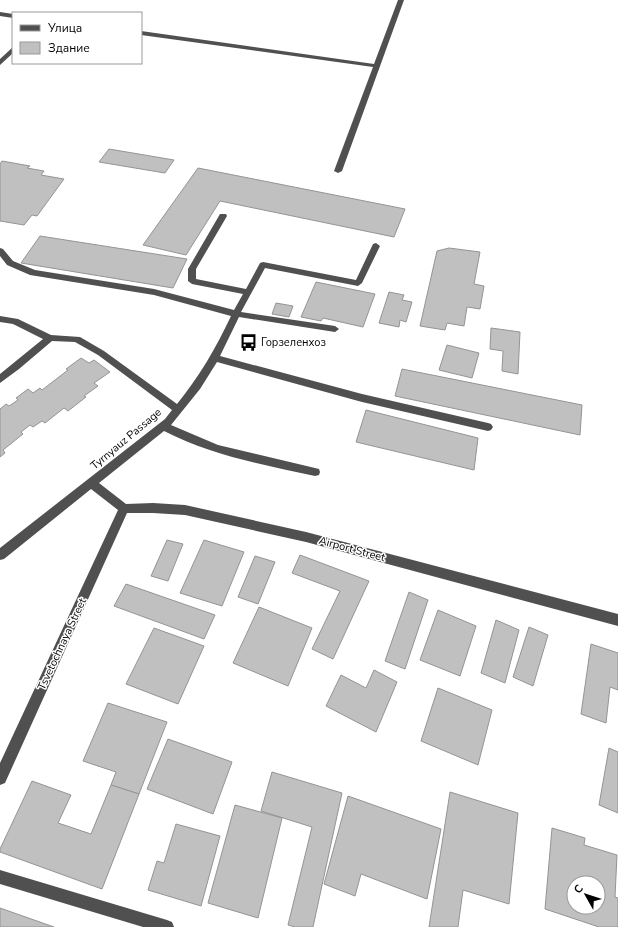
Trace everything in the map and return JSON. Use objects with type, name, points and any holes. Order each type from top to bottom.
[{"type":"street","points":[[338,171],[401,0]]},
{"type":"street","points":[[0,14],[12,16]]},
{"type":"street","points":[[142,33],[377,66]]},
{"type":"street","points":[[0,63],[12,50]]},
{"type":"street","points":[[223,216],[192,269],[192,281],[248,292]]},
{"type":"street","name":"Tyrnyauz Passage","points":[[0,555],[163,426],[178,410],[197,386],[215,358],[236,314],[263,265],[358,283],[376,246]]},
{"type":"street","points":[[0,251],[10,263],[33,273],[154,292],[236,314],[335,329]]},
{"type":"street","points":[[0,319],[15,322],[50,338],[77,339],[101,354],[178,410]]},
{"type":"street","points":[[0,379],[50,338]]},
{"type":"street","points":[[215,358],[362,398],[488,427]]},
{"type":"street","points":[[163,426],[182,437],[209,447],[315,472]]},
{"type":"street","points":[[92,483],[124,509]]},
{"type":"street","name":"Airport Street","points":[[124,509],[153,508],[185,510],[299,535],[618,620]]},
{"type":"street","name":"Tsvetochnaya Street","points":[[0,778],[124,509]]},
{"type":"street","points":[[0,877],[168,927]]},
{"type":"building","points":[[109,149],[174,160],[165,173],[99,162]]},
{"type":"building","points":[[2,161],[30,166],[27,168],[44,171],[41,175],[64,179],[37,216],[32,215],[24,225],[0,221],[0,164]]},
{"type":"building","points":[[198,168],[405,209],[394,237],[220,201],[186,255],[143,245]]},
{"type":"building","points":[[40,236],[187,259],[173,288],[21,263]]},
{"type":"building","points":[[449,248],[480,252],[474,284],[484,286],[480,309],[467,307],[464,326],[447,323],[445,330],[420,326],[437,251]]},
{"type":"building","points":[[316,282],[375,294],[363,327],[323,318],[321,321],[301,317]]},
{"type":"building","points":[[389,292],[404,295],[402,300],[412,302],[406,322],[400,320],[399,327],[379,323]]},
{"type":"building","points":[[276,303],[293,306],[289,317],[272,314]]},
{"type":"building","points":[[491,328],[520,332],[518,374],[502,371],[503,351],[490,349]]},
{"type":"building","points":[[447,345],[479,353],[472,378],[439,370]]},
{"type":"building","points":[[81,358],[89,363],[94,360],[110,372],[94,383],[98,386],[84,396],[86,397],[68,411],[64,408],[45,423],[42,421],[33,427],[30,425],[21,432],[23,434],[3,450],[5,453],[0,457],[0,409],[6,404],[9,406],[18,400],[16,398],[28,389],[33,393],[40,388],[42,390]]},
{"type":"building","points":[[402,369],[582,405],[580,435],[395,396]]},
{"type":"building","points":[[366,410],[478,438],[474,470],[356,442]]},
{"type":"building","points":[[167,540],[183,544],[168,581],[151,576]]},
{"type":"building","points":[[204,540],[244,552],[222,606],[180,593]]},
{"type":"building","points":[[300,555],[369,581],[333,659],[312,649],[340,591],[292,573]]},
{"type":"building","points":[[255,556],[275,562],[258,604],[238,597]]},
{"type":"building","points":[[126,584],[215,615],[204,639],[114,606]]},
{"type":"building","points":[[409,592],[428,600],[405,669],[385,661]]},
{"type":"building","points":[[259,607],[312,628],[288,686],[233,663]]},
{"type":"building","points":[[438,610],[476,626],[460,676],[420,660]]},
{"type":"building","points":[[496,620],[519,630],[505,683],[481,673]]},
{"type":"building","points":[[529,627],[548,635],[533,686],[513,677]]},
{"type":"building","points":[[154,628],[204,646],[178,704],[126,684]]},
{"type":"building","points":[[591,644],[618,653],[618,690],[610,687],[606,723],[581,714]]},
{"type":"building","points":[[374,670],[397,682],[376,732],[326,706],[341,675],[366,688]]},
{"type":"building","points":[[438,688],[492,710],[478,765],[421,741]]},
{"type":"building","points":[[108,703],[167,722],[139,794],[111,785],[116,772],[83,761]]},
{"type":"building","points":[[168,739],[232,762],[213,814],[147,789]]},
{"type":"building","points":[[609,748],[618,752],[618,813],[599,805]]},
{"type":"building","points":[[272,772],[342,793],[313,927],[295,927],[288,925],[312,827],[261,811]]},
{"type":"building","points":[[32,781],[71,795],[58,823],[91,834],[111,785],[139,794],[102,889],[0,852],[0,849]]},
{"type":"building","points":[[450,792],[518,813],[509,904],[463,890],[458,927],[429,927]]},
{"type":"building","points":[[348,796],[441,829],[427,899],[361,874],[355,896],[324,884]]},
{"type":"building","points":[[235,805],[282,818],[258,918],[208,903]]},
{"type":"building","points":[[176,824],[220,836],[201,906],[148,890],[157,861],[164,863]]},
{"type":"building","points":[[552,828],[585,838],[584,845],[617,855],[615,897],[618,898],[618,927],[599,927],[545,909]]},
{"type":"building","points":[[0,908],[54,927],[0,927]]},
{"type":"place","name":"Горзеленхоз","points":[[248,342]]}]
